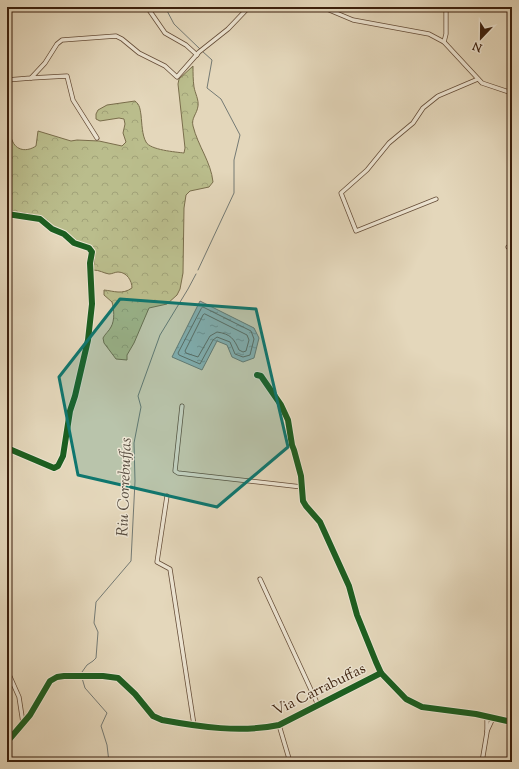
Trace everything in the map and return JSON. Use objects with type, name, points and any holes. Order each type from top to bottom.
[{"type":"street","points":[[147,7],[165,32],[198,53]]},
{"type":"street","points":[[31,78],[45,64],[57,44],[62,40],[116,36],[139,53],[165,66],[177,77],[198,53],[228,29],[248,7]]},
{"type":"street","points":[[322,7],[353,20],[429,34],[444,42],[482,84],[512,94]]},
{"type":"street","points":[[444,42],[446,34],[446,7]]},
{"type":"street","points":[[7,80],[67,76],[73,100],[97,138]]},
{"type":"street","points":[[436,199],[356,231],[341,193],[356,181],[390,144],[413,124],[423,108],[438,96],[455,87],[478,79]]},
{"type":"street","points":[[7,214],[40,219],[52,229],[64,234],[74,243],[89,248],[92,252],[90,262],[92,304],[88,340],[70,411],[63,456],[58,466],[54,468],[7,448]]},
{"type":"street","points":[[257,375],[261,376],[281,405],[288,420],[292,445],[301,476],[303,501],[320,522],[349,586],[357,615],[381,673]]},
{"type":"street","points":[[182,406],[175,471],[178,473],[302,487]]},
{"type":"street","points":[[167,496],[157,562],[170,569],[194,725]]},
{"type":"street","points":[[260,579],[318,705]]},
{"type":"street","points":[[7,670],[19,697],[23,723]]},
{"type":"street","name":"Via Carrabuffas","points":[[7,742],[39,701],[50,681],[57,677],[73,675],[118,678],[153,716],[162,720],[222,728],[269,727],[279,725],[381,673],[406,699],[422,707],[476,714],[512,722]]},
{"type":"street","points":[[482,762],[487,732],[487,717]]},
{"type":"street","points":[[487,732],[493,718]]},
{"type":"street","points":[[279,725],[290,762]]},
{"type":"highlighted area","points":[[120,299],[256,309],[288,447],[217,507],[78,475],[59,377]]},
{"type":"green space","points":[[193,66],[194,87],[198,104],[193,126],[210,168],[213,182],[209,187],[190,191],[186,195],[184,208],[183,273],[180,289],[177,295],[167,304],[149,308],[134,343],[127,355],[127,360],[116,359],[104,343],[103,338],[111,327],[114,314],[112,302],[104,295],[104,290],[118,292],[128,290],[132,288],[130,280],[121,272],[109,274],[98,270],[93,270],[95,253],[93,250],[79,244],[71,237],[55,229],[40,216],[7,212],[7,131],[16,146],[26,150],[36,146],[38,131],[71,141],[99,141],[122,146],[126,142],[123,133],[125,124],[124,119],[119,118],[100,121],[96,119],[96,114],[98,110],[107,105],[135,101],[140,107],[142,129],[148,145],[164,150],[184,153],[185,148],[178,84],[179,79]]},
{"type":"water","points":[[200,301],[254,328],[259,338],[254,358],[243,362],[232,357],[227,345],[217,341],[202,370],[172,357]]},
{"type":"waterway","name":"Riu Correbuffas","points":[[165,7],[174,24],[200,49]]},
{"type":"waterway","name":"Riu Correbuffas","points":[[198,270],[234,193],[234,160],[240,135],[221,99],[207,88],[212,60],[202,51]]},
{"type":"waterway","name":"Riu Correbuffas","points":[[82,672],[87,665],[96,658],[98,632],[94,623],[96,602],[131,561],[135,481],[134,443],[141,407],[138,396],[160,335],[196,274]]},
{"type":"waterway","name":"Riu Correbuffas","points":[[82,678],[85,688],[107,713],[101,726],[107,745],[109,762]]},
{"type":"cycle path","points":[[7,214],[40,219],[52,229],[64,234],[74,243],[89,248],[92,252],[90,263],[92,304],[88,340],[70,411],[63,456],[58,466],[54,468],[7,448]]},
{"type":"cycle path","points":[[257,375],[261,376],[281,405],[288,420],[292,445],[301,476],[303,501],[320,522],[349,586],[357,615],[381,673]]},
{"type":"cycle path","points":[[7,742],[30,715],[50,681],[57,677],[64,676],[103,676],[118,678],[135,694],[153,716],[162,720],[206,727],[250,729],[279,725],[381,673],[406,699],[422,707],[476,714],[512,722]]}]
